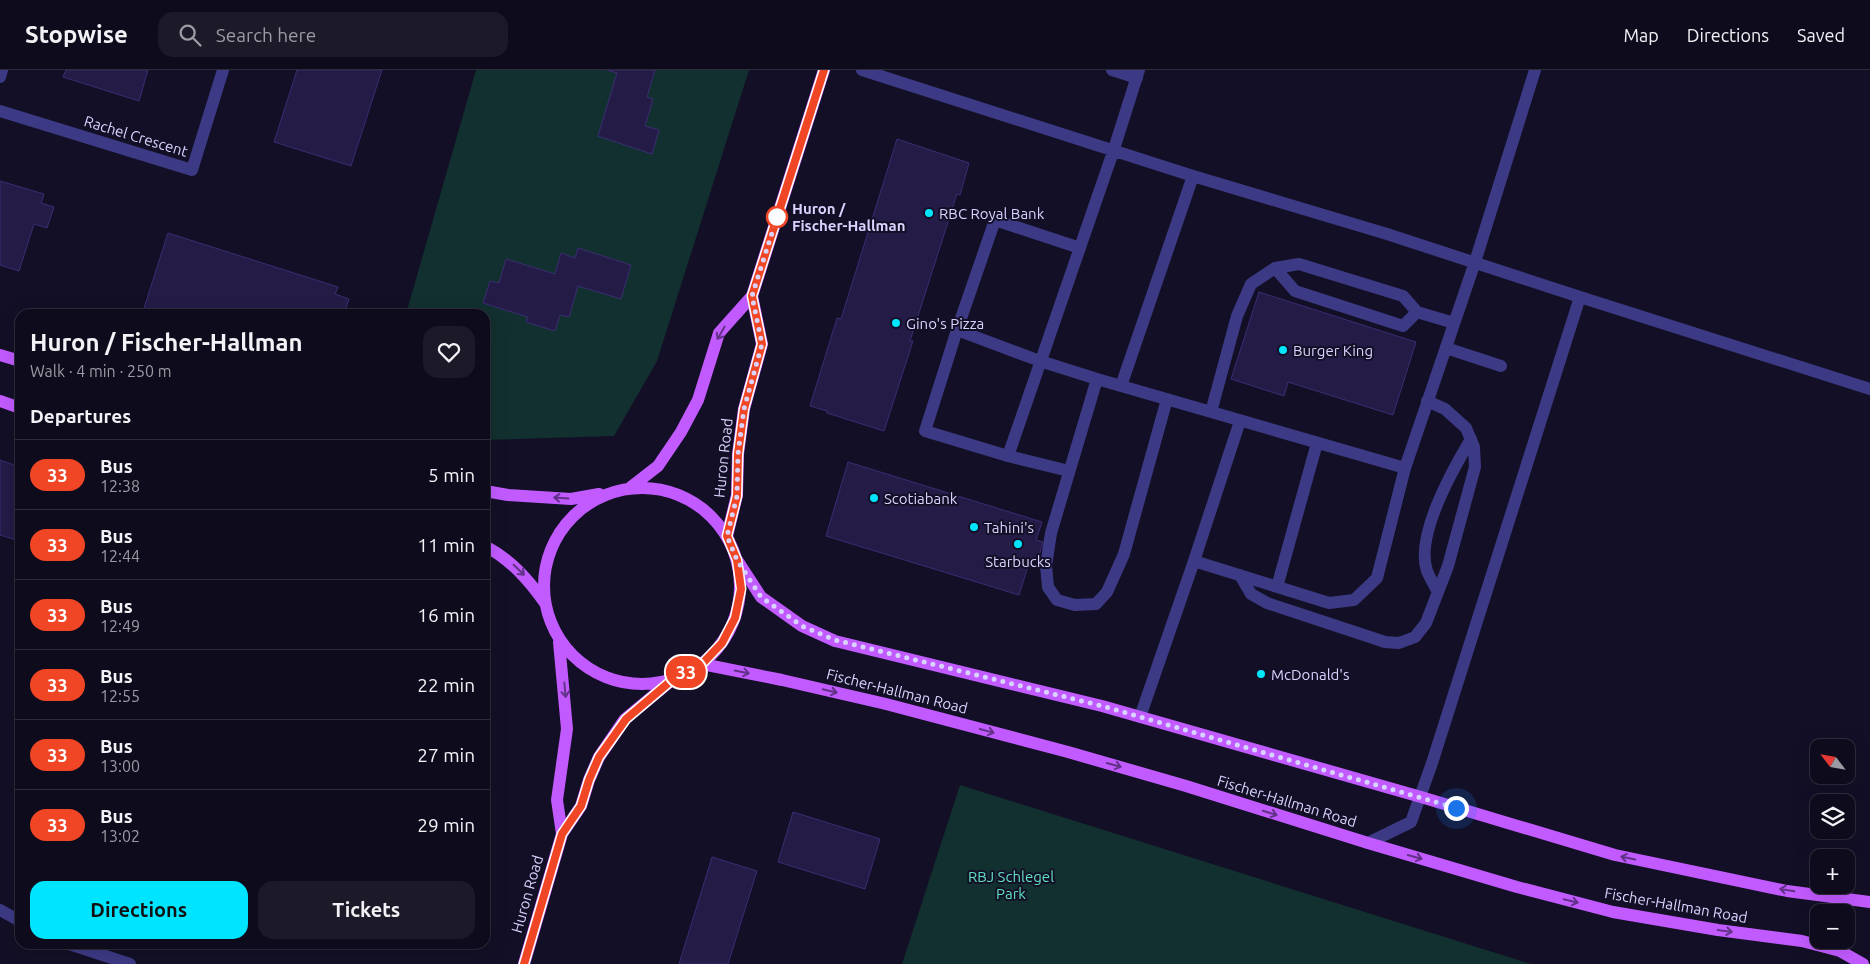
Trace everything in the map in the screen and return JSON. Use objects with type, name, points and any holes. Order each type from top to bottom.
[{"type":"main road","name":"Huron Road","points":[[631,487],[658,466],[681,432],[698,400],[719,333],[752,296],[824,70]]},
{"type":"main road","name":"Huron Road","points":[[727,536],[737,496],[738,454],[744,409],[762,344],[752,296]]},
{"type":"main road","points":[[0,355],[15,360]]},
{"type":"main road","points":[[0,401],[15,406]]},
{"type":"main road","points":[[490,492],[508,495],[571,499],[631,487],[669,490],[703,508],[727,536],[737,560],[761,597],[802,626],[835,640],[1140,717],[1616,855],[1787,890],[1870,902]]},
{"type":"main road","points":[[609,492],[583,506],[562,528],[548,554],[544,578],[545,603],[550,623],[559,642],[582,665],[602,677],[637,684],[672,680],[702,664],[722,643],[735,618],[741,589],[737,560]]},
{"type":"main road","points":[[490,549],[509,561],[527,578],[545,603]]},
{"type":"main road","name":"Huron Road","points":[[559,642],[568,729],[557,800],[562,834]]},
{"type":"main road","name":"Fischer-Hallman Road","points":[[702,664],[801,684],[1068,752],[1517,887],[1613,912],[1718,930],[1802,941],[1840,951],[1862,964]]},
{"type":"main road","name":"Huron Road","points":[[524,964],[562,834],[581,806],[599,757],[626,719],[672,680]]},
{"type":"street","points":[[0,77],[2,70]]},
{"type":"street","name":"Rachel Crescent","points":[[0,111],[192,170],[223,70]]},
{"type":"street","points":[[862,70],[1193,176],[1340,219],[1870,389]]},
{"type":"street","points":[[1008,456],[1114,150],[1138,74],[1112,70]]},
{"type":"street","points":[[1194,561],[1329,603],[1354,600],[1377,578],[1405,468],[1475,262],[1535,70]]},
{"type":"street","points":[[1120,386],[1193,176]]},
{"type":"street","points":[[1069,472],[1008,456],[925,430],[995,220],[1080,248]]},
{"type":"street","points":[[1211,412],[1236,316],[1251,284],[1275,268],[1299,264],[1403,296],[1417,312],[1454,323]]},
{"type":"street","points":[[1275,268],[1295,291],[1403,326],[1417,312]]},
{"type":"street","points":[[1368,843],[1412,822],[1580,297]]},
{"type":"street","points":[[957,330],[1040,361],[1097,379],[1405,468]]},
{"type":"street","points":[[1446,348],[1502,366]]},
{"type":"street","points":[[1097,379],[1051,533],[1046,566],[1048,587],[1057,600],[1075,605],[1096,604],[1108,592],[1124,554],[1167,399]]},
{"type":"street","points":[[1240,575],[1250,594],[1267,603],[1385,642],[1399,643],[1415,637],[1426,623],[1448,566],[1475,467],[1474,448],[1466,428],[1444,409],[1427,402]]},
{"type":"street","points":[[1140,717],[1240,421]]},
{"type":"street","points":[[1438,592],[1427,570],[1425,544],[1436,507],[1453,468],[1471,439]]},
{"type":"street","points":[[1277,587],[1317,443]]},
{"type":"street","points":[[0,910],[15,918]]},
{"type":"street","points":[[84,949],[130,964]]},
{"type":"green space","points":[[476,70],[749,70],[657,361],[614,436],[490,440],[490,309],[407,309]]},
{"type":"green space","name":"RBJ Schlegel Park","points":[[960,785],[1531,964],[902,964]]},
{"type":"building","points":[[66,70],[148,70],[139,101],[63,77]]},
{"type":"building","points":[[297,70],[382,70],[351,166],[274,142]]},
{"type":"building","points":[[607,70],[655,70],[647,97],[653,99],[645,126],[659,130],[652,154],[598,136],[617,73]]},
{"type":"building","points":[[897,139],[969,163],[960,195],[957,194],[910,341],[913,341],[884,431],[810,406],[837,318],[841,319]]},
{"type":"building","points":[[0,181],[44,194],[41,203],[54,207],[47,228],[34,224],[19,271],[0,265]]},
{"type":"building","points":[[168,233],[338,287],[335,294],[349,299],[346,309],[144,308]]},
{"type":"building","points":[[578,248],[631,265],[621,299],[578,286],[569,317],[560,315],[555,331],[526,322],[528,317],[483,303],[490,281],[499,283],[506,259],[555,274],[561,253],[575,258]]},
{"type":"building","points":[[1259,292],[1416,342],[1393,415],[1288,382],[1284,396],[1231,379]]},
{"type":"building","points":[[0,460],[15,465],[15,540],[0,535]]},
{"type":"building","points":[[848,462],[1042,522],[1036,540],[1043,542],[1038,559],[1031,557],[1019,595],[826,536]]},
{"type":"building","points":[[793,812],[880,839],[865,889],[778,862]]},
{"type":"building","points":[[712,857],[757,871],[728,964],[679,964]]},
{"type":"bus line","name":"33","points":[[524,964],[562,834],[581,806],[589,780],[608,742],[626,719],[672,680],[702,664],[722,643],[735,618],[741,589],[737,560],[727,536],[737,496],[738,454],[744,409],[762,344],[752,296],[824,70]]},
{"type":"place","name":"RBC Royal Bank","points":[[929,213]]},
{"type":"place","name":"Huron / Fischer-Hallman","points":[[777,217]]},
{"type":"place","name":"Gino's Pizza","points":[[896,323]]},
{"type":"place","name":"Burger King","points":[[1283,350]]},
{"type":"place","name":"Scotiabank","points":[[874,498]]},
{"type":"place","name":"Tahini's","points":[[974,527]]},
{"type":"place","name":"Starbucks","points":[[1018,544]]},
{"type":"place","name":"McDonald's","points":[[1261,674]]},
{"type":"route","points":[[777,217],[752,296],[762,344],[744,409],[738,454],[737,496],[727,536],[737,560],[761,597],[802,626],[835,640],[1102,706],[1456,808]]}]
